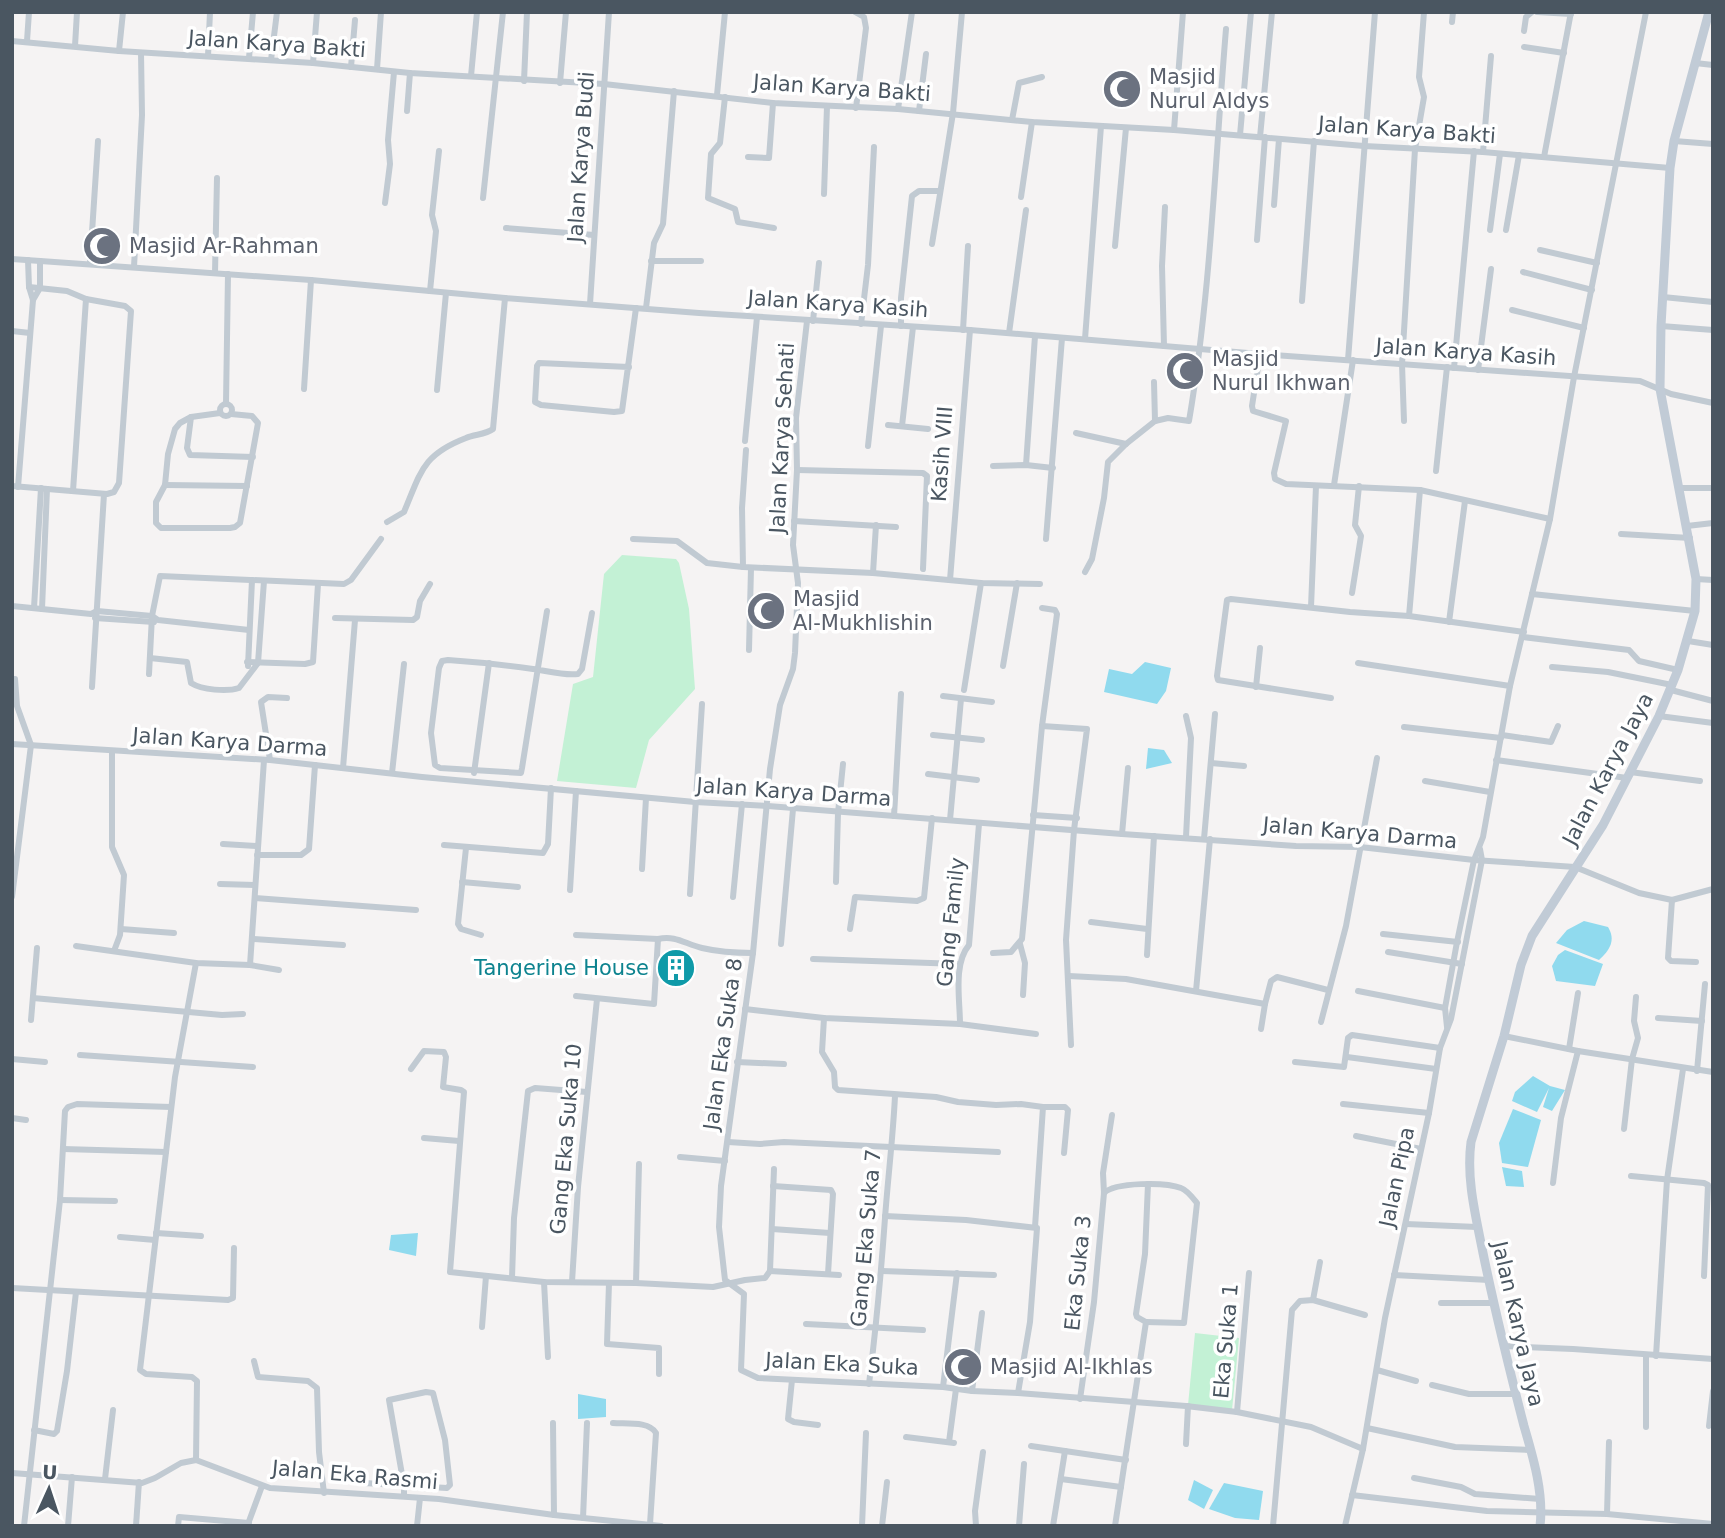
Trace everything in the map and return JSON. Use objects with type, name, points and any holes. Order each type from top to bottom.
[{"type":"main road","name":"Jalan Karya Jaya","points":[[1540,1526],[1542,1514],[1531,1450],[1503,1346],[1477,1227],[1468,1159],[1504,1036],[1521,965],[1532,936],[1603,825],[1659,716],[1672,688],[1695,611],[1696,579],[1690,538],[1660,389],[1661,326],[1674,141],[1709,12]]},
{"type":"street","points":[[29,12],[29,42]]},
{"type":"street","points":[[75,47],[77,12]]},
{"type":"street","points":[[119,51],[123,12]]},
{"type":"street","points":[[208,56],[210,12]]},
{"type":"street","points":[[249,58],[253,12]]},
{"type":"street","points":[[271,60],[277,12]]},
{"type":"street","points":[[313,63],[317,12]]},
{"type":"street","points":[[377,69],[381,12]]},
{"type":"street","points":[[471,76],[477,12]]},
{"type":"street","points":[[483,198],[503,12]]},
{"type":"street","points":[[524,81],[527,12]]},
{"type":"street","points":[[560,83],[566,12]]},
{"type":"street","name":"Jalan Karya Budi","points":[[590,304],[609,12]]},
{"type":"street","points":[[725,12],[720,143],[710,154],[708,198],[735,209],[738,222],[774,228]]},
{"type":"street","points":[[855,12],[864,17],[866,28],[856,108]]},
{"type":"street","points":[[898,109],[912,12]]},
{"type":"street","points":[[932,244],[953,113],[962,12]]},
{"type":"street","points":[[1174,130],[1183,12]]},
{"type":"street","points":[[1240,135],[1251,12]]},
{"type":"street","points":[[1257,240],[1272,12]]},
{"type":"street","points":[[1334,485],[1350,360],[1375,12]]},
{"type":"street","points":[[1404,421],[1402,364],[1415,149],[1424,97],[1419,83],[1424,12]]},
{"type":"street","points":[[1452,22],[1453,12]]},
{"type":"street","points":[[1524,31],[1526,16],[1532,12]]},
{"type":"street","points":[[1537,12],[1571,13],[1544,157]]},
{"type":"street","points":[[1447,1027],[1462,964],[1468,911],[1510,686],[1550,519],[1574,377],[1646,12]]},
{"type":"street","points":[[351,67],[355,20]]},
{"type":"street","points":[[1085,572],[1091,559],[1102,510],[1108,462],[1155,421],[1168,418],[1189,421],[1202,349],[1226,29]]},
{"type":"street","name":"Jalan Karya Bakti","points":[[12,41],[119,51],[313,63],[394,72],[604,84],[772,103],[898,109],[1012,121],[1174,130],[1364,146],[1474,151],[1670,168]]},
{"type":"street","points":[[1524,47],[1564,53]]},
{"type":"street","points":[[134,267],[142,115],[141,52]]},
{"type":"street","points":[[919,111],[926,54]]},
{"type":"street","points":[[1483,152],[1491,56]]},
{"type":"street","points":[[1695,63],[1713,65]]},
{"type":"street","points":[[385,203],[390,164],[387,140],[394,72]]},
{"type":"street","points":[[407,111],[410,73]]},
{"type":"street","points":[[1012,121],[1019,83],[1042,77]]},
{"type":"street","points":[[646,308],[654,240],[663,224],[674,92]]},
{"type":"street","points":[[748,157],[769,158],[772,103]]},
{"type":"street","points":[[824,194],[827,106]]},
{"type":"street","points":[[1021,197],[1032,122]]},
{"type":"street","points":[[1085,339],[1101,127]]},
{"type":"street","points":[[1115,246],[1126,128]]},
{"type":"street","points":[[1274,205],[1279,139]]},
{"type":"street","points":[[90,263],[98,141]]},
{"type":"street","points":[[1302,301],[1314,141]]},
{"type":"street","points":[[1674,141],[1713,144]]},
{"type":"street","points":[[861,324],[868,265],[874,147]]},
{"type":"street","points":[[430,291],[436,231],[432,215],[439,151]]},
{"type":"street","points":[[1436,471],[1451,368],[1474,151]]},
{"type":"street","points":[[1490,230],[1500,153]]},
{"type":"street","points":[[1506,230],[1519,155]]},
{"type":"street","points":[[215,273],[217,178]]},
{"type":"street","points":[[901,326],[901,298],[912,196],[919,191],[940,191]]},
{"type":"street","points":[[1164,346],[1162,266],[1165,207]]},
{"type":"street","points":[[1009,333],[1026,211]]},
{"type":"street","points":[[506,228],[594,235]]},
{"type":"street","name":"Kasih VIII","points":[[950,580],[967,330],[968,246]]},
{"type":"street","points":[[1540,250],[1597,263]]},
{"type":"street","name":"Jalan Karya Kasih","points":[[12,259],[311,280],[636,308],[1009,333],[1640,381],[1660,389],[1713,402]]},
{"type":"street","points":[[29,260],[29,287],[33,300],[15,487],[104,494],[114,492],[119,483],[132,314],[130,309],[86,299],[67,291],[29,287]]},
{"type":"street","points":[[33,300],[40,288],[40,261]]},
{"type":"street","points":[[651,261],[701,261]]},
{"type":"street","name":"Jalan Karya Sehati","points":[[768,806],[770,769],[780,705],[794,661],[797,570],[793,545],[797,470],[796,418],[819,263]]},
{"type":"street","points":[[1478,370],[1491,268]]},
{"type":"street","points":[[1523,272],[1592,289]]},
{"type":"street","points":[[226,403],[228,274]]},
{"type":"street","points":[[304,389],[311,280]]},
{"type":"street","points":[[437,390],[446,293]]},
{"type":"street","points":[[1663,297],[1713,302]]},
{"type":"street","points":[[387,522],[404,512],[429,459],[453,444],[493,429],[505,298]]},
{"type":"street","points":[[73,491],[86,299]]},
{"type":"street","points":[[629,367],[539,363],[535,401],[541,405],[621,412],[629,367],[636,308]]},
{"type":"street","points":[[1512,310],[1584,328]]},
{"type":"street","points":[[745,441],[757,317]]},
{"type":"street","points":[[868,446],[881,326]]},
{"type":"street","points":[[1661,326],[1713,330]]},
{"type":"street","points":[[902,426],[913,327]]},
{"type":"street","points":[[12,331],[30,333]]},
{"type":"street","points":[[1026,465],[1035,336]]},
{"type":"street","points":[[1046,539],[1062,338]]},
{"type":"street","points":[[1260,354],[1253,411],[1286,421],[1275,479],[1286,484],[1420,490],[1550,519]]},
{"type":"street","points":[[1154,382],[1155,421]]},
{"type":"street","points":[[220,413],[220,407],[226,403]]},
{"type":"street","points":[[226,403],[231,406],[231,414]]},
{"type":"street","points":[[231,414],[252,416],[257,420],[258,428],[241,520],[237,526],[158,526],[155,510],[158,495],[165,485],[173,433],[180,423],[191,417],[231,414]]},
{"type":"street","points":[[191,417],[187,448],[190,455],[253,457]]},
{"type":"street","points":[[888,425],[928,429]]},
{"type":"street","points":[[1076,433],[1126,444]]},
{"type":"street","points":[[743,567],[742,508],[746,450]]},
{"type":"street","points":[[993,466],[1053,468]]},
{"type":"street","points":[[797,470],[927,476],[923,569]]},
{"type":"street","points":[[165,485],[247,486]]},
{"type":"street","points":[[1311,607],[1316,486]]},
{"type":"street","points":[[1352,593],[1361,536],[1355,528],[1359,486]]},
{"type":"street","points":[[1679,488],[1713,488]]},
{"type":"street","points":[[38,608],[44,489]]},
{"type":"street","points":[[1409,616],[1420,490]]},
{"type":"street","points":[[92,687],[97,619],[94,612],[104,494]]},
{"type":"street","points":[[1449,622],[1465,502]]},
{"type":"street","points":[[794,521],[896,527]]},
{"type":"street","points":[[1687,526],[1713,523]]},
{"type":"street","points":[[873,573],[876,525]]},
{"type":"street","points":[[1621,534],[1690,538]]},
{"type":"street","points":[[149,674],[157,581],[162,576],[318,584],[348,583],[381,539]]},
{"type":"street","points":[[633,539],[677,541],[707,563],[751,568],[873,573],[981,583],[1040,584]]},
{"type":"street","points":[[749,650],[751,568]]},
{"type":"street","points":[[1696,579],[1713,580]]},
{"type":"street","points":[[250,672],[247,662],[252,580]]},
{"type":"street","points":[[150,658],[187,662],[191,683],[196,686],[234,690],[241,687],[258,663],[264,581]]},
{"type":"street","points":[[964,690],[981,583]]},
{"type":"street","points":[[1003,667],[1017,583]]},
{"type":"street","points":[[247,662],[313,662],[318,584]]},
{"type":"street","points":[[335,618],[415,619],[423,594],[430,584]]},
{"type":"street","points":[[1532,594],[1695,611]]},
{"type":"street","points":[[1331,698],[1222,681],[1217,676],[1227,600],[1449,622],[1629,650],[1639,661],[1678,670]]},
{"type":"street","points":[[12,606],[94,612],[249,630]]},
{"type":"street","points":[[1023,995],[1025,963],[1020,944],[1042,726],[1057,614],[1055,610],[1042,608]]},
{"type":"street","points":[[547,611],[537,669],[522,772],[516,775],[440,768],[433,762],[431,733],[442,661],[489,663],[537,669],[572,675],[580,673],[592,613]]},
{"type":"street","points":[[97,619],[154,619]]},
{"type":"street","points":[[343,768],[355,620]]},
{"type":"street","points":[[1688,641],[1713,645]]},
{"type":"street","points":[[1256,687],[1260,648]]},
{"type":"street","points":[[473,782],[489,663]]},
{"type":"street","points":[[1358,663],[1510,686]]},
{"type":"street","points":[[392,773],[404,664]]},
{"type":"street","points":[[1552,667],[1608,672],[1713,701]]},
{"type":"street","points":[[12,897],[31,746],[17,706],[15,679]]},
{"type":"street","points":[[894,816],[901,694]]},
{"type":"street","points":[[943,696],[992,702]]},
{"type":"street","points":[[250,965],[257,846],[267,760],[261,702],[268,698],[287,698]]},
{"type":"street","points":[[950,820],[961,699]]},
{"type":"street","points":[[690,894],[702,704]]},
{"type":"street","points":[[1196,991],[1215,714]]},
{"type":"street","points":[[1186,716],[1191,738],[1186,837]]},
{"type":"street","points":[[1659,716],[1713,723]]},
{"type":"street","points":[[1042,726],[1087,729],[1074,830],[1066,940],[1071,1045]]},
{"type":"street","points":[[1404,727],[1551,741],[1558,726]]},
{"type":"street","points":[[933,735],[982,740]]},
{"type":"street","name":"Jalan Karya Darma","points":[[12,744],[267,760],[695,802],[1296,846],[1360,847],[1575,867],[1639,893],[1672,900]]},
{"type":"street","points":[[112,751],[112,842],[124,875],[121,929],[114,951]]},
{"type":"street","points":[[1321,1022],[1346,926],[1377,758]]},
{"type":"street","points":[[1496,760],[1700,781]]},
{"type":"street","points":[[836,882],[843,764]]},
{"type":"street","points":[[1210,764],[1244,766]]},
{"type":"street","points":[[257,855],[301,855],[309,849],[315,765]]},
{"type":"street","points":[[1122,834],[1129,768]]},
{"type":"street","points":[[928,774],[978,780]]},
{"type":"street","points":[[1425,781],[1490,792]]},
{"type":"street","points":[[444,845],[544,853],[548,844],[551,788]]},
{"type":"street","points":[[570,890],[576,791]]},
{"type":"street","points":[[642,869],[646,798]]},
{"type":"street","points":[[733,897],[742,804]]},
{"type":"street","name":"Jalan Eka Suka 8","points":[[730,1285],[725,1280],[719,1227],[768,806]]},
{"type":"street","points":[[781,944],[793,809]]},
{"type":"street","points":[[1033,815],[1076,818]]},
{"type":"street","points":[[850,929],[855,897],[917,901],[924,898],[932,818]]},
{"type":"street","name":"Gang Family","points":[[960,1024],[960,964],[969,945],[979,824]]},
{"type":"street","points":[[1147,955],[1154,836]]},
{"type":"street","points":[[223,844],[257,846]]},
{"type":"street","points":[[466,848],[458,924],[461,929],[481,935]]},
{"type":"street","points":[[462,882],[518,887]]},
{"type":"street","points":[[220,884],[256,885]]},
{"type":"street","points":[[1696,962],[1671,961],[1668,958],[1672,900],[1713,889]]},
{"type":"street","points":[[255,898],[416,910]]},
{"type":"street","name":"Jalan Pipa","points":[[1345,1526],[1367,1428],[1394,1275],[1429,1113],[1440,1048],[1447,1027],[1445,1008],[1457,942],[1468,911]]},
{"type":"street","points":[[1091,922],[1147,929]]},
{"type":"street","points":[[121,929],[174,933]]},
{"type":"street","points":[[1383,934],[1465,944]]},
{"type":"street","points":[[576,935],[677,938],[700,947],[753,953]]},
{"type":"street","points":[[253,939],[343,945]]},
{"type":"street","points":[[576,996],[654,1003],[658,939]]},
{"type":"street","points":[[993,953],[1011,952],[1020,944]]},
{"type":"street","points":[[76,946],[196,963],[250,965],[279,970]]},
{"type":"street","points":[[31,1020],[37,948]]},
{"type":"street","points":[[1388,953],[1462,964]]},
{"type":"street","points":[[813,959],[960,964]]},
{"type":"street","points":[[12,1473],[139,1482],[155,1478],[181,1463],[196,1461],[197,1381],[191,1377],[146,1374],[140,1370],[177,1060],[196,963]]},
{"type":"street","points":[[1069,976],[1126,979],[1265,1004]]},
{"type":"street","points":[[1261,1028],[1271,981],[1278,977],[1328,990]]},
{"type":"street","points":[[1697,1071],[1705,984]]},
{"type":"street","points":[[1358,991],[1445,1008]]},
{"type":"street","points":[[1569,1049],[1578,993]]},
{"type":"street","points":[[1624,1129],[1632,1059],[1639,1038],[1634,1021],[1636,997]]},
{"type":"street","points":[[33,998],[243,1014]]},
{"type":"street","name":"Gang Eka Suka 10","points":[[572,1282],[597,999]]},
{"type":"street","points":[[745,1009],[824,1018],[960,1024],[1036,1034]]},
{"type":"street","points":[[824,1018],[822,1052],[834,1072],[836,1088],[842,1092],[936,1097],[996,1105],[1065,1107],[1068,1110],[1065,1153]]},
{"type":"street","points":[[1658,1018],[1702,1021]]},
{"type":"street","points":[[1296,1062],[1344,1067],[1348,1038],[1352,1035],[1440,1048]]},
{"type":"street","points":[[1504,1036],[1578,1051],[1713,1072]]},
{"type":"street","points":[[411,1069],[424,1051],[446,1053],[443,1087],[464,1093],[450,1272],[544,1282],[713,1287],[765,1279],[770,1271],[774,1169]]},
{"type":"street","points":[[1553,1183],[1561,1118],[1578,1051]]},
{"type":"street","points":[[80,1055],[253,1067]]},
{"type":"street","points":[[1347,1057],[1436,1069]]},
{"type":"street","points":[[12,1059],[45,1062]]},
{"type":"street","points":[[737,1062],[783,1064]]},
{"type":"street","points":[[1656,1356],[1667,1180],[1683,1069]]},
{"type":"street","points":[[512,1278],[514,1218],[528,1091],[535,1088],[587,1092]]},
{"type":"street","name":"Gang Eka Suka 7","points":[[869,1384],[882,1271],[895,1096]]},
{"type":"street","points":[[1343,1104],[1429,1113]]},
{"type":"street","points":[[24,1526],[60,1200],[65,1115],[72,1105],[171,1107]]},
{"type":"street","points":[[1018,1393],[1030,1322],[1038,1230],[1035,1227],[1043,1107]]},
{"type":"street","name":"Eka Suka 3","points":[[1080,1399],[1094,1302],[1104,1193],[1103,1172],[1112,1115]]},
{"type":"street","points":[[12,1118],[26,1120]]},
{"type":"street","points":[[1356,1136],[1421,1149]]},
{"type":"street","points":[[424,1138],[460,1141]]},
{"type":"street","points":[[727,1142],[784,1142],[998,1152]]},
{"type":"street","points":[[63,1149],[166,1152]]},
{"type":"street","points":[[680,1157],[725,1161]]},
{"type":"street","points":[[636,1283],[639,1164]]},
{"type":"street","points":[[1631,1176],[1704,1183],[1710,1186],[1704,1276]]},
{"type":"street","points":[[1104,1193],[1111,1188],[1148,1184],[1182,1188],[1196,1200],[1184,1323],[1146,1322],[1136,1314],[1144,1254],[1148,1184]]},
{"type":"street","points":[[774,1186],[831,1190],[833,1194],[828,1274]]},
{"type":"street","points":[[60,1200],[115,1201]]},
{"type":"street","points":[[885,1216],[1035,1227]]},
{"type":"street","points":[[1406,1224],[1477,1227]]},
{"type":"street","points":[[772,1229],[830,1233]]},
{"type":"street","points":[[120,1237],[201,1236]]},
{"type":"street","points":[[12,1288],[231,1299],[234,1248]]},
{"type":"street","points":[[1313,1300],[1320,1262]]},
{"type":"street","points":[[770,1271],[839,1275]]},
{"type":"street","points":[[882,1271],[994,1275]]},
{"type":"street","points":[[943,1387],[957,1273]]},
{"type":"street","name":"Eka Suka 1","points":[[1237,1412],[1249,1273]]},
{"type":"street","points":[[1394,1275],[1489,1280]]},
{"type":"street","points":[[482,1327],[486,1276]]},
{"type":"street","points":[[544,1282],[548,1357]]},
{"type":"street","points":[[609,1283],[607,1344],[659,1348],[659,1374]]},
{"type":"street","name":"Jalan Eka Suka","points":[[730,1285],[744,1294],[741,1370],[758,1378],[943,1387],[1188,1406],[1237,1412],[1324,1430],[1363,1448]]},
{"type":"street","points":[[34,1430],[54,1434],[57,1431],[76,1292]]},
{"type":"street","points":[[1273,1526],[1292,1310],[1300,1301],[1313,1300],[1366,1315]]},
{"type":"street","points":[[1441,1303],[1494,1303]]},
{"type":"street","points":[[972,1391],[982,1313]]},
{"type":"street","points":[[1115,1526],[1146,1322]]},
{"type":"street","points":[[806,1324],[923,1330]]},
{"type":"street","points":[[1503,1346],[1713,1359]]},
{"type":"street","points":[[1646,1355],[1647,1427]]},
{"type":"street","points":[[254,1361],[258,1377],[308,1381],[317,1388],[319,1452],[324,1493]]},
{"type":"street","points":[[1377,1370],[1416,1381]]},
{"type":"street","points":[[792,1380],[788,1419],[818,1425]]},
{"type":"street","points":[[1432,1385],[1469,1394],[1517,1394]]},
{"type":"street","points":[[906,1437],[951,1442],[957,1390]]},
{"type":"street","points":[[1709,1426],[1713,1391]]},
{"type":"street","points":[[364,1483],[404,1486],[447,1488],[452,1482],[433,1393],[389,1400],[404,1486],[404,1496]]},
{"type":"street","points":[[1185,1444],[1188,1406]]},
{"type":"street","points":[[105,1479],[113,1410]]},
{"type":"street","points":[[553,1423],[554,1515]]},
{"type":"street","points":[[583,1518],[587,1423]]},
{"type":"street","points":[[613,1423],[647,1425],[654,1428],[656,1433],[650,1524]]},
{"type":"street","points":[[1367,1428],[1463,1448],[1531,1450]]},
{"type":"street","points":[[862,1526],[866,1433]]},
{"type":"street","points":[[1607,1514],[1609,1442]]},
{"type":"street","points":[[1031,1446],[1126,1460]]},
{"type":"street","points":[[1053,1526],[1065,1451]]},
{"type":"street","points":[[976,1526],[975,1511],[983,1452]]},
{"type":"street","name":"Jalan Eka Rasmi","points":[[196,1461],[262,1486],[324,1493],[404,1496],[623,1524],[661,1526]]},
{"type":"street","points":[[1018,1526],[1024,1464]]},
{"type":"street","points":[[68,1526],[72,1477]]},
{"type":"street","points":[[1414,1478],[1461,1487],[1475,1494],[1540,1499]]},
{"type":"street","points":[[1062,1479],[1121,1487]]},
{"type":"street","points":[[136,1526],[139,1482]]},
{"type":"street","points":[[882,1526],[887,1482]]},
{"type":"street","points":[[178,1526],[179,1517],[248,1524],[262,1486]]},
{"type":"street","points":[[1352,1495],[1487,1511],[1607,1514],[1654,1522],[1713,1524]]},
{"type":"street","points":[[417,1526],[420,1498]]},
{"type":"green space","points":[[622,555],[676,559],[679,563],[689,609],[695,689],[649,740],[636,788],[557,781],[573,684],[593,677],[604,574]]},
{"type":"green space","points":[[1195,1333],[1239,1338],[1232,1410],[1188,1405]]},
{"type":"water","points":[[1145,662],[1171,668],[1166,691],[1157,704],[1104,692],[1109,669],[1132,674]]},
{"type":"water","points":[[1148,748],[1164,750],[1172,763],[1146,769]]},
{"type":"water","points":[[1584,921],[1608,927],[1612,936],[1611,945],[1599,960],[1556,943],[1567,930]]},
{"type":"water","points":[[1565,950],[1603,964],[1595,986],[1556,981],[1552,966],[1558,955]]},
{"type":"water","points":[[1533,1076],[1550,1086],[1565,1090],[1552,1111],[1543,1107],[1549,1088],[1537,1112],[1512,1101],[1515,1092]]},
{"type":"water","points":[[1513,1109],[1541,1120],[1528,1167],[1502,1163],[1499,1143]]},
{"type":"water","points":[[1502,1167],[1522,1171],[1524,1187],[1506,1186]]},
{"type":"water","points":[[418,1233],[416,1256],[389,1250],[391,1235]]},
{"type":"water","points":[[578,1394],[606,1399],[606,1417],[578,1419]]},
{"type":"water","points":[[1194,1480],[1213,1490],[1204,1509],[1188,1500]]},
{"type":"water","points":[[1224,1483],[1263,1491],[1259,1520],[1235,1518],[1209,1509]]},
{"type":"place","name":"Masjid Nurul Aldys","points":[[1122,89]]},
{"type":"place","name":"Masjid Ar-Rahman","points":[[102,246]]},
{"type":"place","name":"Masjid Nurul Ikhwan","points":[[1185,371]]},
{"type":"place","name":"Masjid Al-Mukhlishin","points":[[766,611]]},
{"type":"place","name":"Tangerine House","points":[[676,968]]},
{"type":"place","name":"Masjid Al-Ikhlas","points":[[963,1367]]}]
